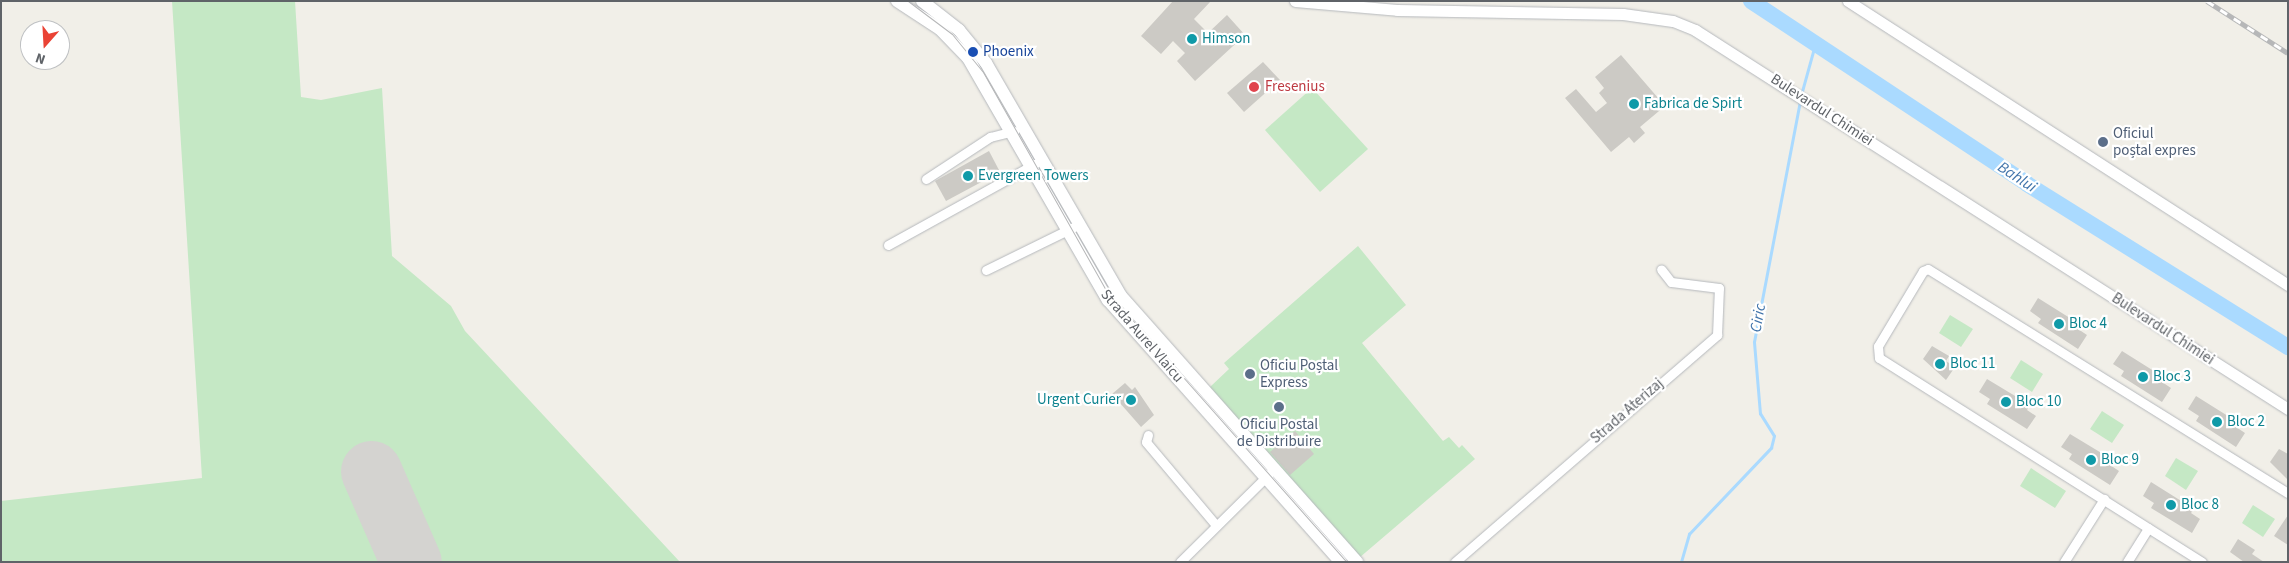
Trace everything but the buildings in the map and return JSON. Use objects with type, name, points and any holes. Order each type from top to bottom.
[{"type":"main road","name":"Strada Aurel Vlaicu","points":[[897,1],[929,20],[959,47],[1063,202],[1108,300],[1270,473],[1357,562]]},
{"type":"main road","name":"Strada Aurel Vlaicu","points":[[922,1],[974,46],[1037,162]]},
{"type":"main road","name":"Strada Aurel Vlaicu","points":[[1270,473],[1341,562]]},
{"type":"street","name":"Bulevardul Chimiei","points":[[1295,1],[1343,8],[1655,17],[1695,30],[2288,409]]},
{"type":"street","points":[[1848,1],[2288,285]]},
{"type":"street","points":[[926,179],[990,137],[1014,131]]},
{"type":"street","points":[[888,245],[1037,162]]},
{"type":"street","points":[[986,270],[1073,227]]},
{"type":"street","name":"Strada Aterizaj","points":[[1455,562],[1717,334],[1719,288],[1671,282],[1661,269]]},
{"type":"street","points":[[2202,562],[2188,558],[2148,528],[1879,358],[1878,346],[1923,271],[1928,269],[2288,493]]},
{"type":"street","points":[[1148,435],[1146,442],[1216,524]]},
{"type":"street","points":[[1183,561],[1216,524],[1270,473]]},
{"type":"street","points":[[2064,562],[2104,500]]},
{"type":"street","points":[[2126,562],[2148,528]]},
{"type":"green space","points":[[172,1],[295,1],[301,97],[321,100],[382,88],[392,256],[451,306],[465,331],[680,562],[1,562],[1,501],[202,478]]},
{"type":"green space","points":[[1312,88],[1368,149],[1320,192],[1265,130]]},
{"type":"green space","points":[[1358,246],[1406,305],[1362,343],[1443,441],[1449,437],[1459,448],[1462,445],[1475,459],[1359,558],[1210,387],[1229,369],[1224,363]]},
{"type":"green space","points":[[1950,315],[1973,329],[1961,347],[1939,333]]},
{"type":"green space","points":[[2021,360],[2043,374],[2032,392],[2010,378]]},
{"type":"green space","points":[[2102,411],[2124,425],[2112,443],[2090,429]]},
{"type":"green space","points":[[2176,458],[2198,471],[2186,490],[2165,476]]},
{"type":"green space","points":[[2031,468],[2066,491],[2055,508],[2020,486]]},
{"type":"green space","points":[[2253,505],[2275,519],[2263,537],[2242,523]]},
{"type":"waterway","name":"Bahlui","points":[[1751,1],[2027,184],[2288,347]]},
{"type":"waterway","name":"Ciric","points":[[1801,95],[1816,41]]},
{"type":"waterway","name":"Ciric","points":[[1681,562],[1689,534],[1771,448],[1774,436],[1760,414],[1754,342],[1800,100]]},
{"type":"runway","points":[[371,471],[411,562]]},
{"type":"tram line","points":[[908,1],[952,34],[983,72],[1106,290],[1347,562]]},
{"type":"railway","points":[[2207,1],[2288,53]]},
{"type":"place","name":"Himson","points":[[1192,39]]},
{"type":"place","name":"Phoenix","points":[[973,52]]},
{"type":"place","name":"Fresenius","points":[[1254,87]]},
{"type":"place","name":"Fabrica de Spirt","points":[[1634,104]]},
{"type":"place","name":"Oficiul poștal expres","points":[[2103,142]]},
{"type":"place","name":"Evergreen Towers","points":[[968,176]]},
{"type":"place","name":"Bloc 4","points":[[2059,324]]},
{"type":"place","name":"Bloc 11","points":[[1940,364]]},
{"type":"place","name":"Oficiu Poștal Express","points":[[1250,374]]},
{"type":"place","name":"Bloc 3","points":[[2143,377]]},
{"type":"place","name":"Urgent Curier","points":[[1131,400]]},
{"type":"place","name":"Bloc 10","points":[[2006,402]]},
{"type":"place","name":"Oficiu Postal de Distribuire","points":[[1279,407]]},
{"type":"place","name":"Bloc 2","points":[[2217,422]]},
{"type":"place","name":"Bloc 9","points":[[2091,460]]},
{"type":"place","name":"Bloc 8","points":[[2171,505]]}]
